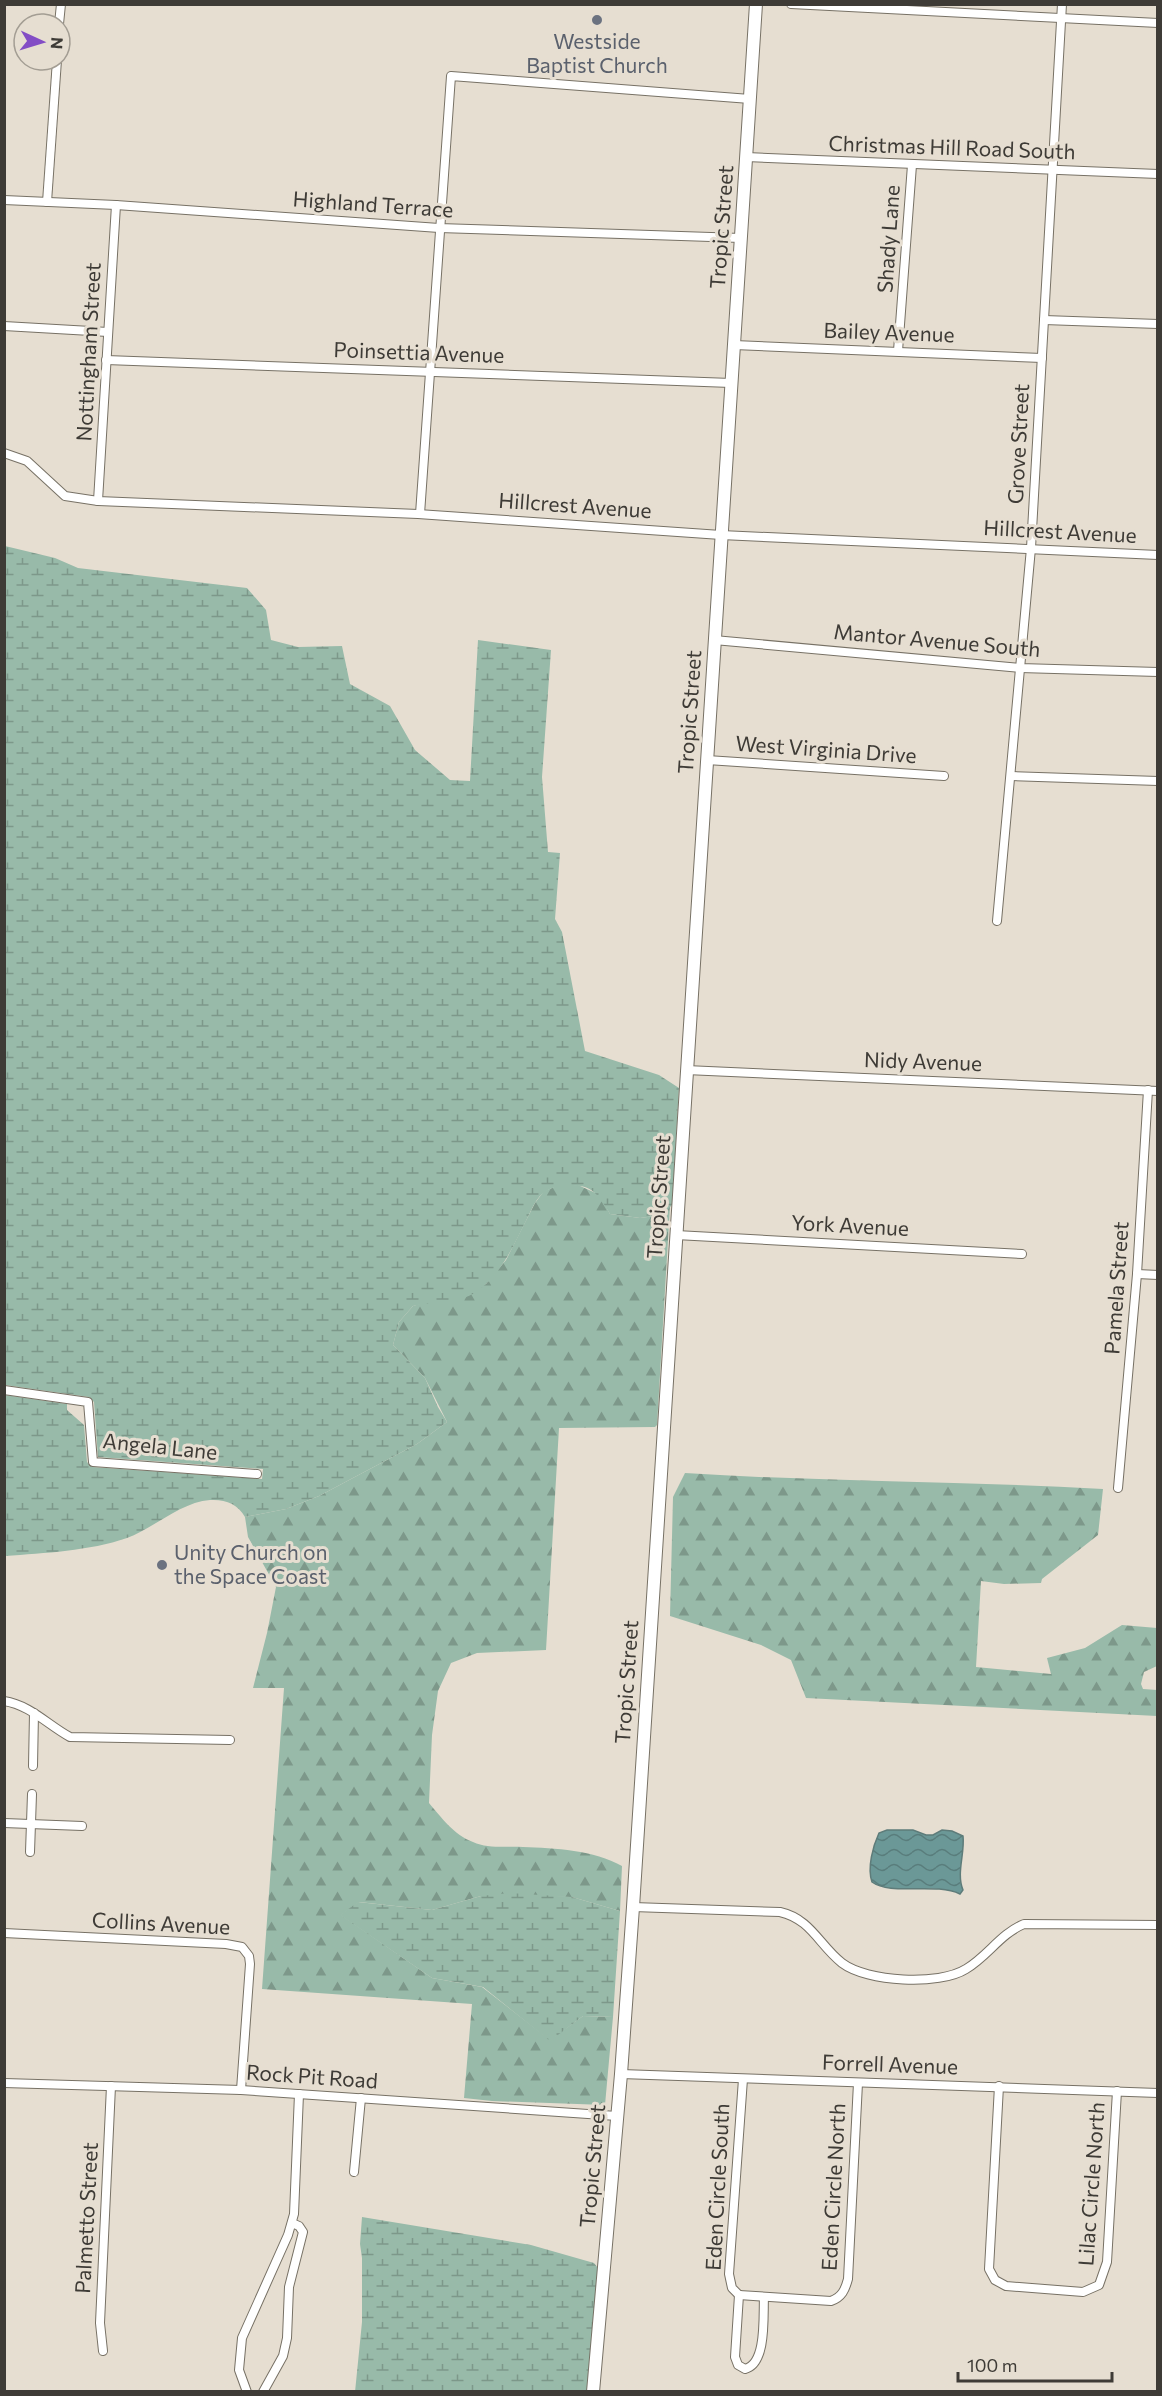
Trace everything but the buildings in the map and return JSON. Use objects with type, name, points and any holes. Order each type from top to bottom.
[{"type":"street","name":"Tropic Street","points":[[593,2391],[633,1907],[756,4]]},
{"type":"street","points":[[791,4],[911,8],[1158,23]]},
{"type":"street","name":"Grove Street","points":[[997,921],[1031,548],[1062,4]]},
{"type":"street","points":[[46,202],[56,72]]},
{"type":"street","points":[[420,514],[450,76],[750,99]]},
{"type":"street","name":"Christmas Hill Road South","points":[[746,157],[1158,174]]},
{"type":"street","name":"Shady Lane","points":[[898,351],[912,165]]},
{"type":"street","name":"Highland Terrace","points":[[4,200],[116,205],[439,228],[741,238]]},
{"type":"street","name":"Nottingham Street","points":[[98,501],[116,205]]},
{"type":"street","points":[[1044,320],[1158,324]]},
{"type":"street","points":[[4,326],[108,332]]},
{"type":"street","name":"Bailey Avenue","points":[[734,345],[1042,358]]},
{"type":"street","name":"Poinsettia Avenue","points":[[106,360],[731,383]]},
{"type":"street","name":"Hillcrest Avenue","points":[[4,453],[27,461],[66,496],[98,501],[420,514],[721,535],[1158,555]]},
{"type":"street","name":"Mantor Avenue South","points":[[714,640],[1020,668],[1158,672]]},
{"type":"street","name":"West Virginia Drive","points":[[706,760],[944,777]]},
{"type":"street","points":[[1011,776],[1158,781]]},
{"type":"street","name":"Nidy Avenue","points":[[686,1070],[1153,1090]]},
{"type":"street","name":"Pamela Street","points":[[1118,1488],[1153,1090]]},
{"type":"street","name":"York Avenue","points":[[676,1235],[1022,1254]]},
{"type":"street","points":[[1137,1274],[1158,1275]]},
{"type":"street","name":"Angela Lane","points":[[4,1390],[88,1402],[93,1462],[257,1474]]},
{"type":"street","points":[[4,1701],[21,1703],[52,1727],[70,1737],[230,1740]]},
{"type":"street","points":[[33,1766],[34,1713]]},
{"type":"street","points":[[30,1852],[32,1794]]},
{"type":"street","points":[[4,1823],[82,1826]]},
{"type":"street","points":[[633,1907],[790,1914],[808,1925],[843,1964],[870,1976],[906,1980],[939,1978],[965,1970],[1011,1929],[1024,1924],[1158,1925]]},
{"type":"street","name":"Collins Avenue","points":[[4,1933],[226,1944],[242,1947],[249,1956],[250,1964],[241,2090]]},
{"type":"street","name":"Forrell Avenue","points":[[621,2074],[1158,2093]]},
{"type":"street","name":"Eden Circle South","points":[[740,2295],[732,2288],[729,2274],[743,2079]]},
{"type":"street","name":"Rock Pit Road","points":[[4,2083],[241,2090],[617,2116]]},
{"type":"street","name":"Eden Circle North","points":[[740,2295],[831,2301],[840,2297],[845,2289],[848,2279],[858,2083]]},
{"type":"street","name":"Palmetto Street","points":[[103,2351],[100,2323],[111,2086]]},
{"type":"street","name":"Lilac Circle North","points":[[999,2086],[989,2269],[995,2280],[1000,2283],[1036,2289],[1088,2290],[1099,2285],[1105,2272],[1117,2091]]},
{"type":"street","points":[[247,2391],[239,2370],[242,2338],[292,2223],[299,2094]]},
{"type":"street","points":[[354,2172],[361,2098]]},
{"type":"street","points":[[263,2391],[283,2356],[287,2338],[289,2287],[303,2232],[299,2226],[292,2223]]},
{"type":"street","points":[[740,2295],[735,2357],[738,2365],[745,2369],[754,2366],[759,2357],[764,2297]]},
{"type":"green space","points":[[5,546],[55,558],[78,568],[247,588],[266,610],[271,640],[298,647],[342,646],[350,684],[390,706],[415,750],[450,780],[470,781],[478,640],[551,650],[542,777],[548,852],[560,853],[555,919],[562,932],[585,1051],[659,1075],[679,1088],[672,1205],[662,1215],[640,1218],[610,1214],[600,1198],[585,1187],[549,1189],[537,1200],[505,1260],[485,1285],[462,1299],[413,1306],[399,1322],[393,1345],[425,1378],[447,1422],[417,1444],[319,1496],[286,1509],[245,1517],[235,1506],[210,1500],[178,1510],[137,1534],[98,1546],[5,1556],[5,1395],[67,1404],[67,1410],[84,1425],[87,1462],[92,1467],[262,1479],[263,1469],[98,1457],[94,1402],[89,1397],[5,1385]]},
{"type":"green space","points":[[578,1185],[600,1195],[610,1214],[640,1218],[662,1215],[670,1206],[657,1425],[655,1427],[559,1428],[546,1650],[477,1653],[451,1663],[438,1691],[432,1735],[429,1803],[454,1830],[466,1839],[479,1844],[561,1849],[587,1853],[622,1866],[620,1911],[572,1897],[481,1896],[432,1910],[359,1902],[341,1915],[432,1978],[482,1987],[550,2040],[583,2016],[613,2017],[605,2105],[464,2098],[472,2004],[262,1989],[284,1688],[253,1688],[276,1587],[248,1537],[245,1517],[286,1509],[319,1496],[417,1444],[447,1422],[425,1378],[393,1345],[399,1322],[413,1306],[486,1284],[506,1260],[535,1203],[544,1191],[557,1186]]},
{"type":"green space","points":[[685,1473],[1103,1489],[1098,1535],[1042,1579],[1041,1583],[1004,1584],[981,1581],[976,1667],[1051,1674],[1047,1658],[1085,1648],[1122,1625],[1157,1628],[1157,1666],[1144,1672],[1141,1684],[1143,1689],[1157,1690],[1157,1716],[806,1698],[791,1660],[761,1645],[670,1616],[673,1497]]},
{"type":"green space","points":[[509,1893],[572,1897],[620,1911],[613,2017],[583,2016],[550,2041],[483,1987],[432,1978],[340,1915],[358,1902],[432,1910],[481,1896]]},
{"type":"green space","points":[[362,2217],[531,2245],[594,2263],[598,2268],[587,2391],[355,2392],[362,2322],[360,2244]]},
{"type":"water","points":[[887,1830],[913,1830],[933,1835],[942,1830],[963,1836],[960,1877],[963,1890],[960,1894],[938,1889],[890,1888],[872,1882],[870,1864],[873,1851],[879,1833]]},
{"type":"place","name":"Westside Baptist Church","points":[[597,20]]},
{"type":"place","name":"Unity Church on the Space Coast","points":[[162,1565]]}]
